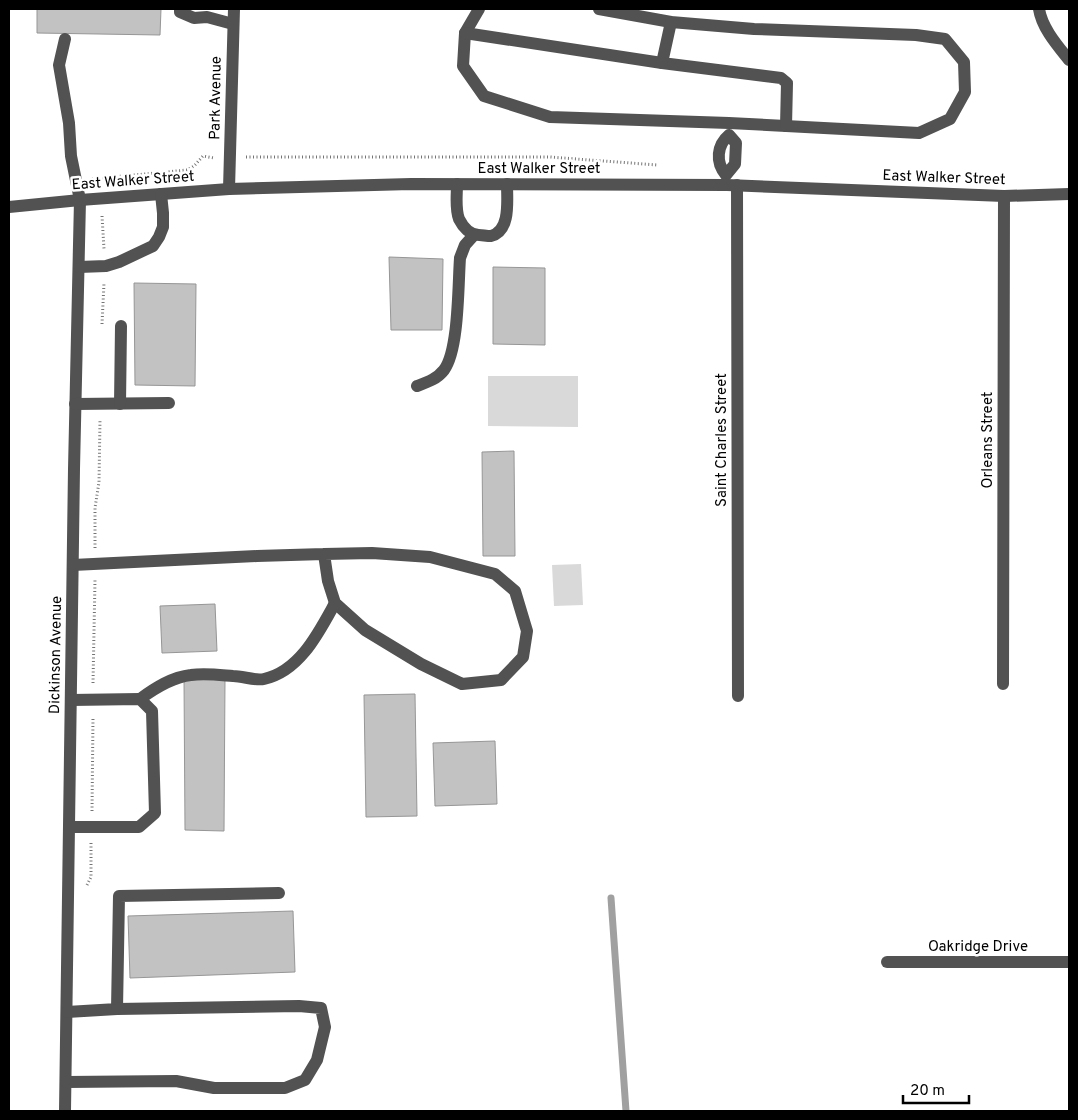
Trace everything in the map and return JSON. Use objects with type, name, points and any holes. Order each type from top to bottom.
[{"type":"street","points":[[180,9],[180,12],[194,18],[207,18],[234,24]]},
{"type":"street","name":"Park Avenue","points":[[229,189],[234,9]]},
{"type":"street","points":[[479,9],[465,33],[463,66],[484,96],[550,117],[729,129],[786,126],[919,133],[950,119],[965,92],[964,62],[945,40],[916,35],[754,28],[670,22],[599,9]]},
{"type":"street","points":[[1039,9],[1040,16],[1056,44],[1069,60]]},
{"type":"street","points":[[662,63],[670,22]]},
{"type":"street","points":[[465,33],[662,63],[781,78],[786,83],[786,126]]},
{"type":"street","name":"Dickinson Avenue","points":[[65,39],[59,65],[69,123],[71,156],[80,200],[75,404],[65,1111]]},
{"type":"street","name":"Saint Charles Street","points":[[729,129],[721,142],[718,162],[730,182],[738,696]]},
{"type":"street","name":"East Walker Street","points":[[9,207],[229,189],[457,184],[730,182],[1004,196],[1069,194]]},
{"type":"street","points":[[457,184],[458,217],[464,227],[474,235],[491,236],[499,231],[507,211],[507,184]]},
{"type":"street","points":[[79,266],[106,266],[153,246],[163,227],[164,213],[161,194]]},
{"type":"street","name":"Orleans Street","points":[[1003,684],[1004,196]]},
{"type":"street","points":[[418,386],[433,380],[444,369],[452,353],[460,258],[465,245],[474,235]]},
{"type":"street","points":[[120,404],[121,326]]},
{"type":"street","points":[[75,404],[169,403]]},
{"type":"street","points":[[73,565],[324,554],[372,553],[430,557],[495,574],[515,591],[527,630],[523,657],[501,680],[462,684],[422,664],[366,630],[335,603],[328,581],[324,554]]},
{"type":"street","points":[[71,700],[140,699],[162,684],[191,675],[236,676],[262,679],[280,673],[300,657],[312,642],[335,603]]},
{"type":"street","points":[[69,828],[139,827],[155,813],[152,711],[140,699]]},
{"type":"street","points":[[117,1010],[119,896],[279,893]]},
{"type":"street","name":"Oakridge Drive","points":[[887,962],[1069,962]]},
{"type":"street","points":[[66,1082],[176,1081],[214,1088],[285,1088],[305,1080],[317,1060],[325,1026],[321,1008],[299,1006],[67,1012]]},
{"type":"path","points":[[102,324],[103,284],[106,266],[104,229]]},
{"type":"path","points":[[83,891],[91,877],[95,508],[100,482],[101,404]]},
{"type":"shaded area","points":[[488,376],[578,376],[578,427],[488,426]]},
{"type":"shaded area","points":[[581,564],[583,605],[554,606],[552,565]]},
{"type":"building","points":[[37,9],[161,9],[160,35],[37,33]]},
{"type":"building","points":[[389,257],[443,259],[442,330],[391,330]]},
{"type":"building","points":[[493,267],[545,268],[545,345],[493,344]]},
{"type":"building","points":[[134,283],[196,284],[195,386],[135,385]]},
{"type":"building","points":[[514,451],[515,556],[483,556],[482,452]]},
{"type":"building","points":[[215,604],[217,651],[162,653],[160,606]]},
{"type":"building","points":[[184,679],[225,679],[224,831],[185,830]]},
{"type":"building","points":[[415,694],[417,816],[366,817],[364,695]]},
{"type":"building","points":[[495,741],[497,804],[435,806],[433,743]]},
{"type":"building","points":[[293,911],[295,972],[130,978],[128,916]]},
{"type":"waterway","points":[[611,898],[626,1111]]}]
